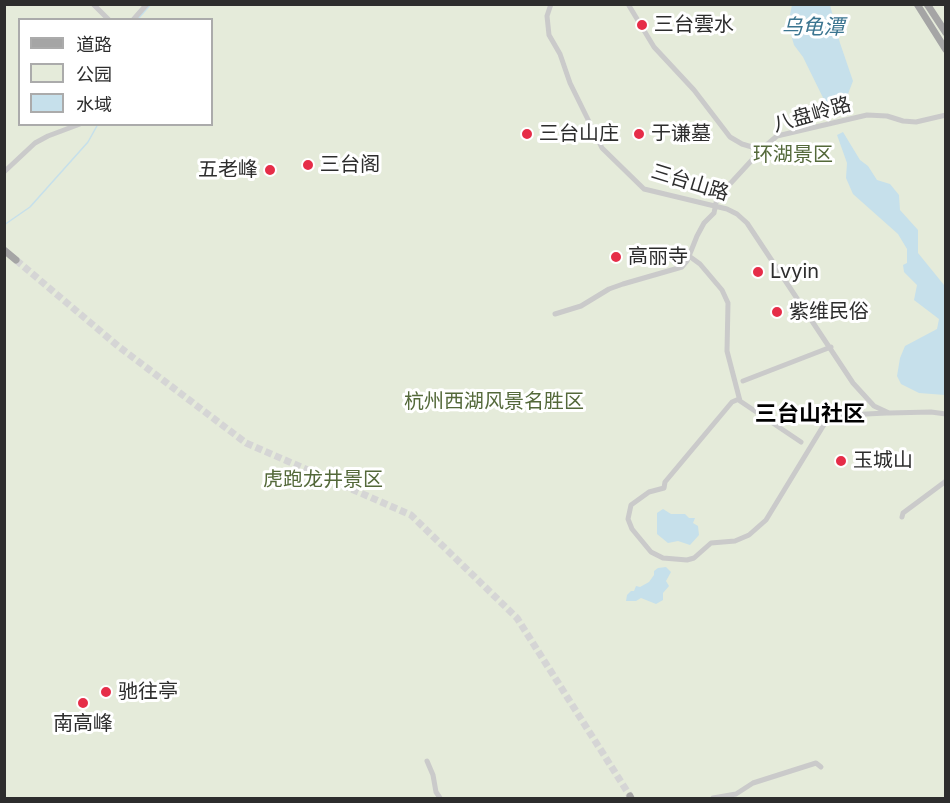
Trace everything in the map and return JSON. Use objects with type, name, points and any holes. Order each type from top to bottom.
[{"type":"main road","points":[[917,4],[945,50]]},
{"type":"main road","points":[[927,4],[945,33]]},
{"type":"main road","points":[[4,250],[16,260]]},
{"type":"street","points":[[93,4],[107,18]]},
{"type":"street","points":[[135,18],[147,4]]},
{"type":"street","name":"三台山路","points":[[551,4],[547,16],[549,34],[602,148],[644,189],[715,206],[737,214],[747,223],[863,396],[874,406],[889,412]]},
{"type":"street","points":[[628,4],[654,47],[694,90],[730,137],[752,147],[765,146]]},
{"type":"street","name":"八盘岭路","points":[[689,256],[704,223],[714,213],[717,198],[777,136],[867,114],[916,122],[945,115]]},
{"type":"street","points":[[4,172],[35,143],[75,126]]},
{"type":"street","points":[[555,314],[581,306],[609,289],[681,267],[689,256],[700,264],[723,290],[728,303],[727,351],[739,399],[801,442]]},
{"type":"street","points":[[743,381],[831,348]]},
{"type":"street","points":[[739,399],[732,402],[726,409],[665,482],[664,488],[641,496],[631,505],[628,519],[632,529],[651,552],[663,558],[687,560],[694,558],[711,543],[735,541],[749,536],[766,520],[825,423],[845,415],[889,412],[945,414]]},
{"type":"street","points":[[903,517],[903,513],[945,481]]},
{"type":"street","points":[[427,761],[440,798]]},
{"type":"street","points":[[713,798],[736,794],[753,783],[816,763],[821,767]]},
{"type":"green space","name":"虎跑龙井景区","points":[[5,5],[945,5],[945,798],[5,798]]},
{"type":"water","name":"乌龟潭","points":[[792,5],[830,5],[853,81],[841,112],[832,116],[803,57],[794,45],[788,24]]},
{"type":"water","points":[[843,132],[860,160],[868,166],[877,180],[890,184],[899,195],[900,210],[918,230],[918,253],[944,285],[945,395],[919,393],[901,384],[897,376],[905,346],[937,329],[939,319],[914,300],[917,285],[904,272],[903,265],[907,263],[907,249],[898,234],[853,194],[846,178],[847,163],[837,135]]},
{"type":"water","points":[[663,509],[671,514],[685,514],[689,518],[695,518],[693,523],[698,526],[699,535],[690,545],[678,541],[668,543],[657,534],[657,513]]},
{"type":"water","points":[[666,567],[671,572],[666,581],[669,586],[663,593],[663,600],[656,604],[641,598],[636,601],[626,601],[627,595],[634,591],[636,586],[640,587],[649,582],[654,571]]},
{"type":"waterway","points":[[107,4],[112,4]]},
{"type":"waterway","points":[[139,18],[151,4]]},
{"type":"waterway","points":[[4,225],[30,207],[88,142],[97,126]]},
{"type":"tunnel","points":[[16,260],[118,346],[246,443],[411,515],[517,618],[630,796]]},
{"type":"place","name":"三台雲水","points":[[642,25]]},
{"type":"place","name":"三台山庄","points":[[527,134]]},
{"type":"place","name":"于谦墓","points":[[639,134]]},
{"type":"place","name":"三台阁","points":[[308,165]]},
{"type":"place","name":"五老峰","points":[[270,170]]},
{"type":"place","name":"高丽寺","points":[[616,257]]},
{"type":"place","name":"Lvyin","points":[[758,272]]},
{"type":"place","name":"紫维民俗","points":[[777,312]]},
{"type":"place","name":"玉城山","points":[[841,461]]},
{"type":"place","name":"驰往亭","points":[[106,692]]},
{"type":"place","name":"南高峰","points":[[83,703]]},
{"type":"district","name":"三台山社区","points":[[810,414]]},
{"type":"park label","name":"环湖景区","points":[[793,155]]},
{"type":"park label","name":"杭州西湖风景名胜区","points":[[494,402]]}]
